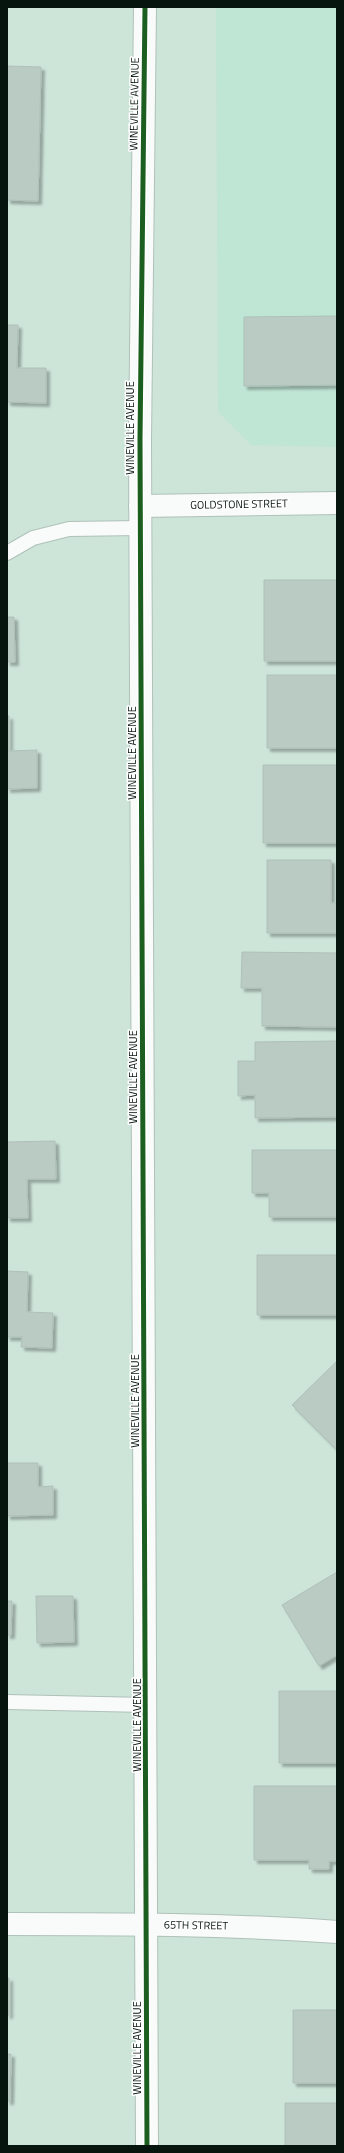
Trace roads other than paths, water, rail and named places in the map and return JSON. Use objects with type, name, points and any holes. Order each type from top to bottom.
[{"type":"street","name":"WINEVILLE AVENUE","points":[[146,7],[140,528],[148,1924],[147,2146]]},
{"type":"street","name":"GOLDSTONE STREET","points":[[140,506],[337,503]]},
{"type":"street","name":"65TH STREET","points":[[7,1924],[148,1924],[270,1927],[337,1932]]},
{"type":"lane","points":[[7,553],[33,538],[69,529],[140,528]]},
{"type":"lane","points":[[7,1702],[146,1705]]}]
